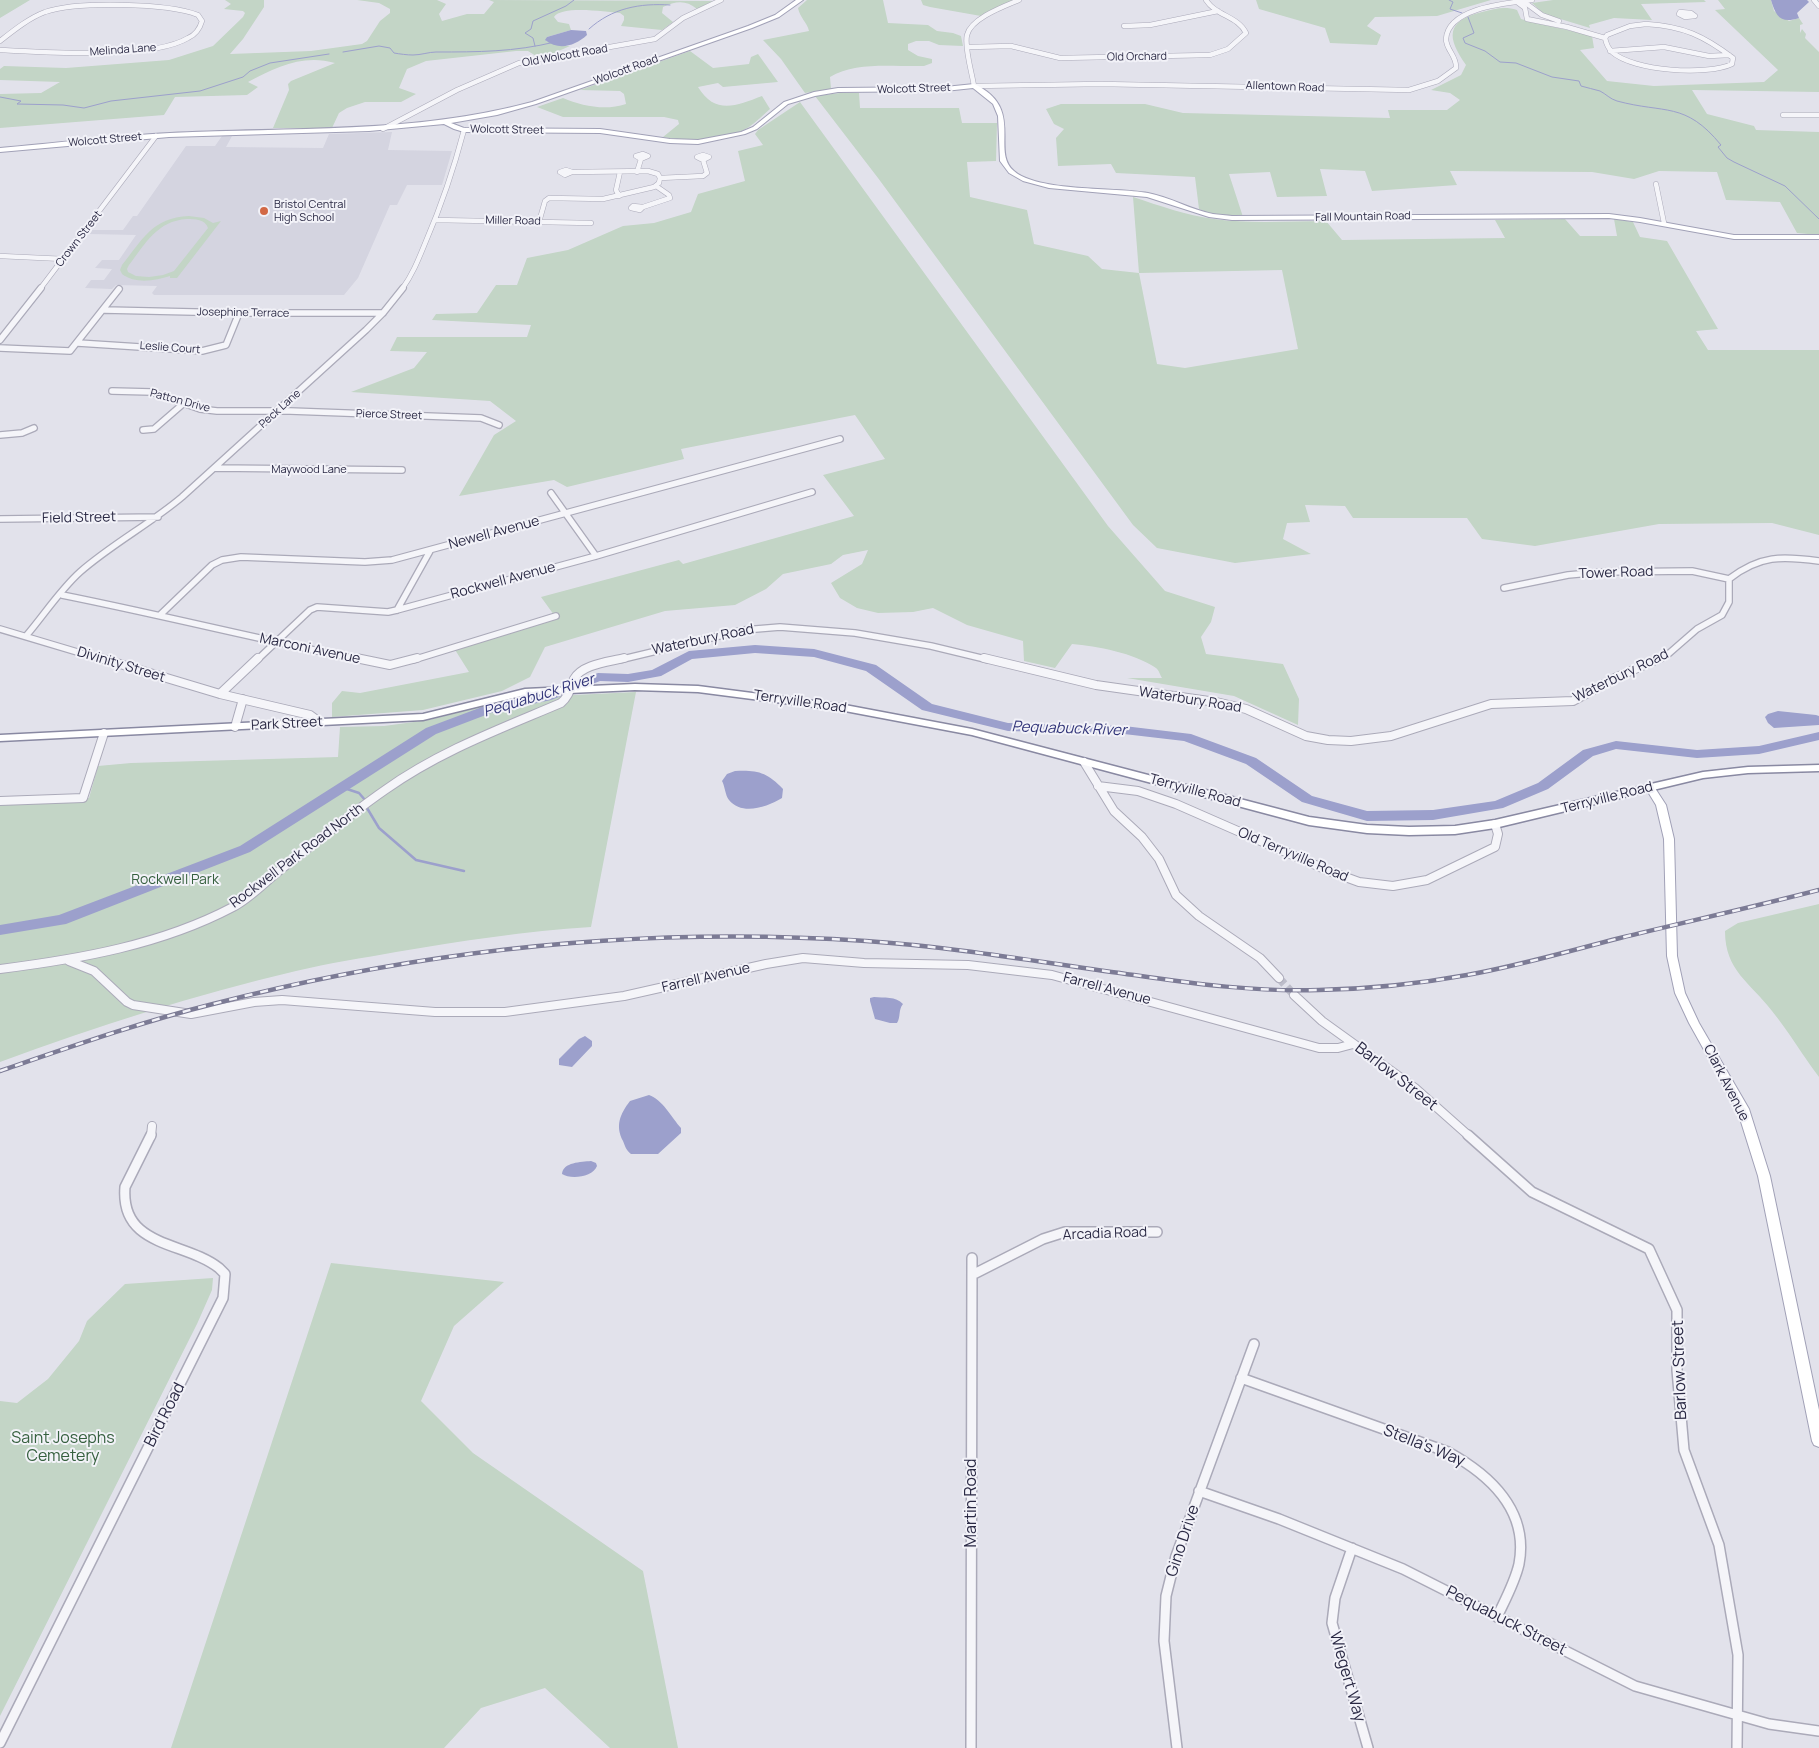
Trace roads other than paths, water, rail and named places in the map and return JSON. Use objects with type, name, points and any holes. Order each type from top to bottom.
[{"type":"highway","name":"Park Street","points":[[0,738],[423,717],[525,692],[573,688]]},
{"type":"highway","name":"Terryville Road","points":[[573,688],[698,689],[845,708],[972,732],[1270,812],[1337,826],[1409,831],[1455,830],[1495,824],[1686,778],[1723,772],[1775,768],[1819,768]]},
{"type":"main road","name":"Wolcott Road","points":[[445,122],[498,113],[549,98],[765,21],[787,10],[800,0]]},
{"type":"main road","name":"Wolcott Street","points":[[0,150],[156,136],[383,128],[445,122],[464,130],[600,131],[670,141],[698,142],[743,133],[755,128],[786,103],[814,94],[838,90],[945,89],[974,86]]},
{"type":"main road","name":"Fall Mountain Road","points":[[974,86],[996,103],[1001,116],[1004,161],[1011,172],[1025,180],[1049,186],[1148,195],[1211,216],[1232,218],[1616,216],[1664,223],[1734,237],[1766,239],[1819,237]]},
{"type":"main road","name":"Clark Avenue","points":[[1650,788],[1661,805],[1669,839],[1672,956],[1680,993],[1694,1023],[1743,1110],[1764,1176],[1819,1441]]},
{"type":"street","name":"Old Wolcott Road","points":[[383,128],[456,90],[519,63],[639,43],[655,38],[683,18],[721,0]]},
{"type":"street","points":[[974,86],[966,35],[972,25],[987,15],[1019,0]]},
{"type":"street","name":"Old Orchard","points":[[969,47],[1011,46],[1060,58],[1210,55],[1228,49],[1246,34],[1240,24],[1211,7],[1206,0]]},
{"type":"street","name":"Allentown Road","points":[[974,86],[1101,84],[1409,90],[1438,81],[1456,68],[1457,61],[1446,42],[1448,30],[1453,22],[1482,9],[1532,0]]},
{"type":"street","points":[[1814,0],[1819,6]]},
{"type":"street","points":[[1523,1],[1546,17],[1606,36]]},
{"type":"street","points":[[1517,2],[1525,7],[1525,16],[1528,18],[1606,36],[1630,26],[1646,24],[1686,30],[1706,37],[1730,55],[1733,62],[1729,67],[1712,70],[1692,70],[1638,64],[1620,58],[1610,51],[1606,36]]},
{"type":"street","name":"Melinda Lane","points":[[0,40],[36,17],[54,10],[76,6],[99,5],[186,10],[198,15],[202,21],[200,29],[191,37],[158,48],[82,52],[0,50]]},
{"type":"street","points":[[1124,26],[1150,25],[1218,11]]},
{"type":"street","points":[[1685,17],[1691,25],[1686,30]]},
{"type":"street","points":[[1610,51],[1664,47],[1709,56],[1730,55]]},
{"type":"street","points":[[1783,115],[1819,115]]},
{"type":"street","name":"Peck Lane","points":[[26,636],[79,573],[102,554],[158,517],[278,411],[383,313],[410,277],[436,220],[451,178],[464,130]]},
{"type":"street","name":"Crown Street","points":[[0,340],[64,259],[156,136]]},
{"type":"street","points":[[636,172],[641,159]]},
{"type":"street","points":[[572,172],[655,173],[660,178],[703,176],[707,173],[704,160]]},
{"type":"street","points":[[619,196],[616,190],[620,172]]},
{"type":"street","points":[[539,222],[546,200],[568,194],[588,194],[595,196],[595,199],[619,196],[656,186],[660,178]]},
{"type":"street","points":[[1656,184],[1664,223]]},
{"type":"street","points":[[643,206],[670,198],[669,195],[656,186]]},
{"type":"street","name":"Miller Road","points":[[436,220],[591,223]]},
{"type":"street","points":[[0,256],[64,259]]},
{"type":"street","points":[[0,348],[70,351],[120,289]]},
{"type":"street","name":"Josephine Terrace","points":[[104,310],[239,313],[383,313]]},
{"type":"street","name":"Leslie Court","points":[[78,343],[202,351],[216,349],[226,345],[239,313]]},
{"type":"street","name":"Patton Drive","points":[[112,392],[152,392],[200,408],[217,411],[278,411]]},
{"type":"street","points":[[143,430],[154,429],[184,403]]},
{"type":"street","name":"Pierce Street","points":[[278,411],[481,418],[499,425]]},
{"type":"street","points":[[0,435],[22,433],[34,428]]},
{"type":"street","name":"Newell Avenue","points":[[160,615],[212,565],[222,560],[241,557],[365,562],[392,560],[840,439]]},
{"type":"street","name":"Maywood Lane","points":[[215,468],[402,470]]},
{"type":"street","name":"Rockwell Avenue","points":[[220,694],[310,610],[317,607],[388,612],[397,610],[596,556],[812,492]]},
{"type":"street","points":[[551,493],[596,556]]},
{"type":"street","name":"Field Street","points":[[0,519],[158,517]]},
{"type":"street","points":[[397,610],[430,551]]},
{"type":"street","points":[[1729,579],[1743,567],[1761,560],[1778,557],[1819,560]]},
{"type":"street","name":"Tower Road","points":[[1504,588],[1568,575],[1601,572],[1692,571],[1729,579]]},
{"type":"street","name":"Waterbury Road","points":[[573,688],[588,667],[744,630],[780,627],[827,630],[931,646],[1096,685],[1216,702],[1246,709],[1306,736],[1328,740],[1351,741],[1391,736],[1491,704],[1573,701],[1617,677],[1666,656],[1697,629],[1722,615],[1729,602],[1729,579]]},
{"type":"street","name":"Marconi Avenue","points":[[62,595],[160,615],[276,643],[390,665],[399,664],[556,616]]},
{"type":"street","name":"Divinity Street","points":[[0,629],[220,694],[310,715],[321,723]]},
{"type":"street","name":"Rockwell Park Road North","points":[[0,969],[67,960],[140,944],[190,927],[235,906],[400,779],[442,754],[485,733],[561,703],[573,688]]},
{"type":"street","points":[[235,727],[243,699]]},
{"type":"street","points":[[0,801],[83,798],[104,733]]},
{"type":"street","points":[[1084,762],[1114,811],[1142,837],[1159,860],[1173,890],[1181,900],[1210,924],[1260,958],[1279,978]]},
{"type":"street","name":"Old Terryville Road","points":[[1098,786],[1138,791],[1176,804],[1329,872],[1359,882],[1393,886],[1427,880],[1495,847],[1498,834],[1495,824]]},
{"type":"street","name":"Farrell Avenue","points":[[67,960],[94,971],[129,1004],[190,1014],[254,1002],[282,1000],[412,1011],[505,1012],[555,1007],[624,996],[792,959],[968,965],[1020,970],[1074,980],[1320,1048],[1338,1048],[1353,1044]]},
{"type":"street","name":"Barlow Street","points":[[1294,995],[1315,1016],[1408,1083],[1532,1192],[1650,1249],[1677,1310],[1677,1370],[1684,1450],[1719,1545],[1738,1655],[1737,1748]]},
{"type":"street","name":"Bird Road","points":[[0,1743],[224,1298],[225,1274],[213,1264],[166,1246],[148,1236],[130,1217],[124,1203],[123,1190],[150,1137],[152,1126]]},
{"type":"street","name":"Arcadia Road","points":[[972,1275],[1043,1239],[1065,1232],[1157,1232]]},
{"type":"street","name":"Martin Road","points":[[971,1748],[972,1258]]},
{"type":"street","name":"Gino Drive","points":[[1177,1748],[1164,1641],[1166,1596],[1176,1556],[1254,1344]]},
{"type":"street","name":"Stella's Way","points":[[1241,1378],[1448,1452],[1471,1465],[1486,1477],[1502,1493],[1511,1508],[1521,1545],[1516,1575],[1497,1617]]},
{"type":"street","name":"Pequabuck Street","points":[[1200,1491],[1280,1519],[1403,1569],[1635,1686],[1780,1726],[1819,1731]]},
{"type":"street","name":"Wiegert Way","points":[[1352,1548],[1334,1598],[1332,1623],[1368,1748]]},
{"type":"water","points":[[1771,0],[1807,0],[1809,2],[1797,13],[1799,18],[1788,20],[1777,15]]},
{"type":"water","points":[[571,30],[586,31],[587,35],[567,46],[556,45],[545,40],[547,37]]},
{"type":"water","points":[[1778,711],[1819,716],[1819,725],[1774,728],[1765,717]]},
{"type":"water","points":[[735,771],[750,771],[767,776],[783,789],[782,798],[762,807],[748,809],[734,805],[728,798],[722,781],[727,774]]},
{"type":"water","points":[[870,998],[893,999],[903,1004],[897,1023],[875,1019],[870,1001]]},
{"type":"water","points":[[585,1036],[592,1041],[592,1046],[572,1067],[559,1065],[559,1059],[579,1039]]},
{"type":"water","points":[[649,1095],[658,1100],[666,1109],[681,1128],[681,1133],[658,1154],[631,1154],[626,1148],[619,1130],[620,1120],[630,1101]]},
{"type":"water","points":[[591,1161],[596,1163],[597,1166],[595,1170],[587,1175],[571,1177],[562,1174],[563,1170],[569,1165]]},
{"type":"waterway","points":[[535,46],[533,38],[525,33],[531,29],[533,21],[566,6],[574,0]]},
{"type":"waterway","points":[[1449,0],[1453,2],[1450,9],[1462,13]]},
{"type":"waterway","points":[[589,29],[607,16],[627,8],[648,5],[670,5]]},
{"type":"waterway","points":[[1468,17],[1474,33],[1463,38],[1465,43],[1485,51],[1500,62],[1516,63],[1552,77],[1579,81],[1581,86],[1600,91],[1617,101],[1674,111],[1685,115],[1708,131],[1721,145],[1718,147],[1727,158],[1785,186],[1819,219]]},
{"type":"waterway","points":[[535,46],[555,42]]},
{"type":"waterway","points":[[343,52],[379,46],[390,48],[394,53],[416,55],[433,52],[510,50],[535,46]]},
{"type":"waterway","points":[[0,97],[21,101],[17,104],[63,105],[84,108],[111,101],[200,91],[243,77],[250,71],[270,63],[329,54]]},
{"type":"waterway","name":"Pequabuck River","points":[[0,930],[61,920],[245,849],[431,731],[487,710],[546,697],[598,677],[628,678],[656,673],[689,655],[755,649],[814,653],[871,668],[927,707],[1008,727],[1124,730],[1186,737],[1251,761],[1307,799],[1367,816],[1433,815],[1498,805],[1543,786],[1588,753],[1616,745],[1697,754],[1759,750],[1819,736]]},
{"type":"waterway","points":[[344,788],[359,793],[365,800]]},
{"type":"waterway","points":[[367,808],[379,828],[416,860],[464,871]]},
{"type":"tunnel","points":[[1279,978],[1294,995]]},
{"type":"railway","points":[[0,1071],[159,1019],[293,985],[455,956],[537,946],[701,937],[784,937],[866,941],[967,951],[1226,987],[1273,990],[1337,989],[1412,983],[1486,971],[1819,890]]},
{"type":"place","name":"Bristol Central High School","points":[[264,211]]},
{"type":"park label","name":"Rockwell Park","points":[[175,880]]},
{"type":"park label","name":"Saint Josephs Cemetery","points":[[63,1448]]}]
